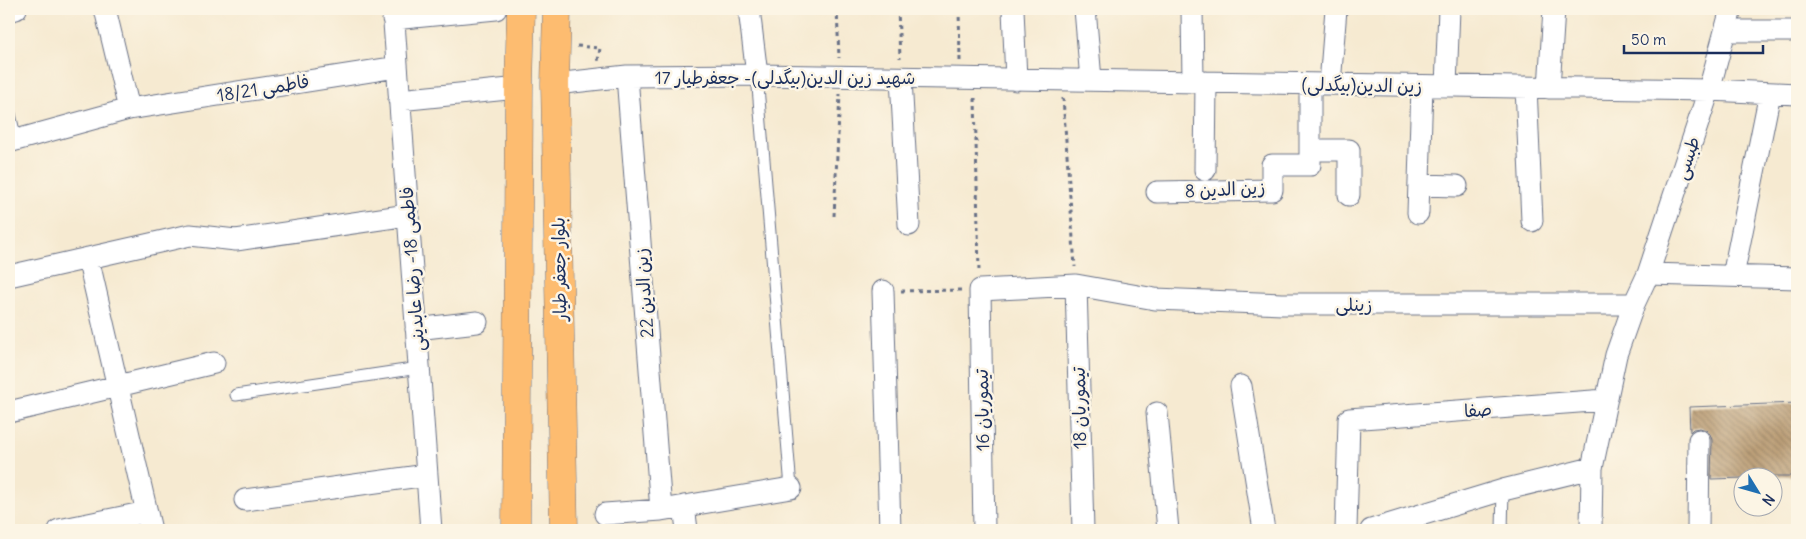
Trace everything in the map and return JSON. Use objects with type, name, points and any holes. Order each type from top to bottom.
[{"type":"main road","points":[[516,530],[521,9]]},
{"type":"main road","name":"بلوار جعفر طیار","points":[[557,9],[555,84],[564,530]]},
{"type":"main road","points":[[519,88],[555,84]]},
{"type":"street","points":[[9,11],[16,9]]},
{"type":"street","points":[[104,9],[129,109]]},
{"type":"street","points":[[393,14],[496,9]]},
{"type":"street","points":[[749,9],[757,75]]},
{"type":"street","points":[[1012,9],[1016,80]]},
{"type":"street","points":[[1085,9],[1091,80]]},
{"type":"street","points":[[1192,9],[1200,82],[1205,170]]},
{"type":"street","points":[[1336,9],[1320,84],[1310,150],[1348,150],[1349,195]]},
{"type":"street","points":[[1446,86],[1449,9]]},
{"type":"street","points":[[1549,88],[1554,9]]},
{"type":"street","name":"طبسی","points":[[1591,530],[1592,468],[1616,355],[1634,304],[1648,274],[1709,90],[1731,9]]},
{"type":"street","name":"فاطمی 18- رضا عابدینی","points":[[393,14],[431,530]]},
{"type":"street","points":[[1725,31],[1797,31]]},
{"type":"street","name":"فاطمی 18/21","points":[[12,141],[129,109],[397,67]]},
{"type":"street","name":"شهید زین الدین(بیگدلی)- جعفرطیار 17","points":[[555,84],[627,76],[757,75],[1016,80]]},
{"type":"street","name":"زین الدین 22","points":[[627,76],[660,510]]},
{"type":"street","points":[[901,78],[909,225]]},
{"type":"street","name":"زین الدین(بیگدلی)","points":[[1016,80],[1709,90],[1797,94]]},
{"type":"street","points":[[1418,213],[1422,86]]},
{"type":"street","points":[[1526,87],[1532,221]]},
{"type":"street","points":[[400,100],[519,88]]},
{"type":"street","points":[[1733,276],[1770,93]]},
{"type":"street","name":"زین الدین 8","points":[[1157,192],[1272,190],[1272,165],[1310,165],[1310,150]]},
{"type":"street","points":[[1419,185],[1457,186]]},
{"type":"street","points":[[9,276],[190,235],[236,240],[408,215]]},
{"type":"street","points":[[59,530],[149,521],[88,258]]},
{"type":"street","points":[[1648,274],[1797,278]]},
{"type":"street","name":"زینلی","points":[[980,290],[1076,286],[1155,299],[1263,303],[1634,304]]},
{"type":"street","name":"تیموریان 18","points":[[1076,286],[1082,530]]},
{"type":"street","name":"تیموریان 16","points":[[980,290],[984,530]]},
{"type":"street","points":[[883,291],[890,530]]},
{"type":"street","points":[[416,330],[477,322]]},
{"type":"street","points":[[9,412],[214,363]]},
{"type":"street","points":[[1242,386],[1264,530]]},
{"type":"street","name":"صفا","points":[[1346,530],[1350,420],[1606,400]]},
{"type":"street","points":[[1157,413],[1168,530]]},
{"type":"street","points":[[1698,530],[1699,440]]},
{"type":"street","points":[[1371,530],[1503,490],[1592,468]]},
{"type":"street","points":[[245,500],[427,474]]},
{"type":"street","points":[[605,514],[660,510],[790,488]]},
{"type":"street","points":[[684,506],[687,530]]},
{"type":"lane","points":[[757,75],[790,488]]},
{"type":"lane","points":[[9,110],[12,141]]},
{"type":"lane","points":[[236,395],[419,368]]},
{"type":"lane","points":[[1502,530],[1503,490]]},
{"type":"path","points":[[834,216],[840,76],[837,9]]},
{"type":"path","points":[[898,9],[901,78]]},
{"type":"path","points":[[883,291],[980,290],[967,79],[959,9]]},
{"type":"path","points":[[1062,80],[1076,286]]},
{"type":"building","points":[[1797,403],[1797,476],[1784,476],[1784,466],[1734,466],[1734,478],[1711,479],[1712,440],[1706,430],[1700,428],[1693,429],[1690,432],[1689,407]]}]
